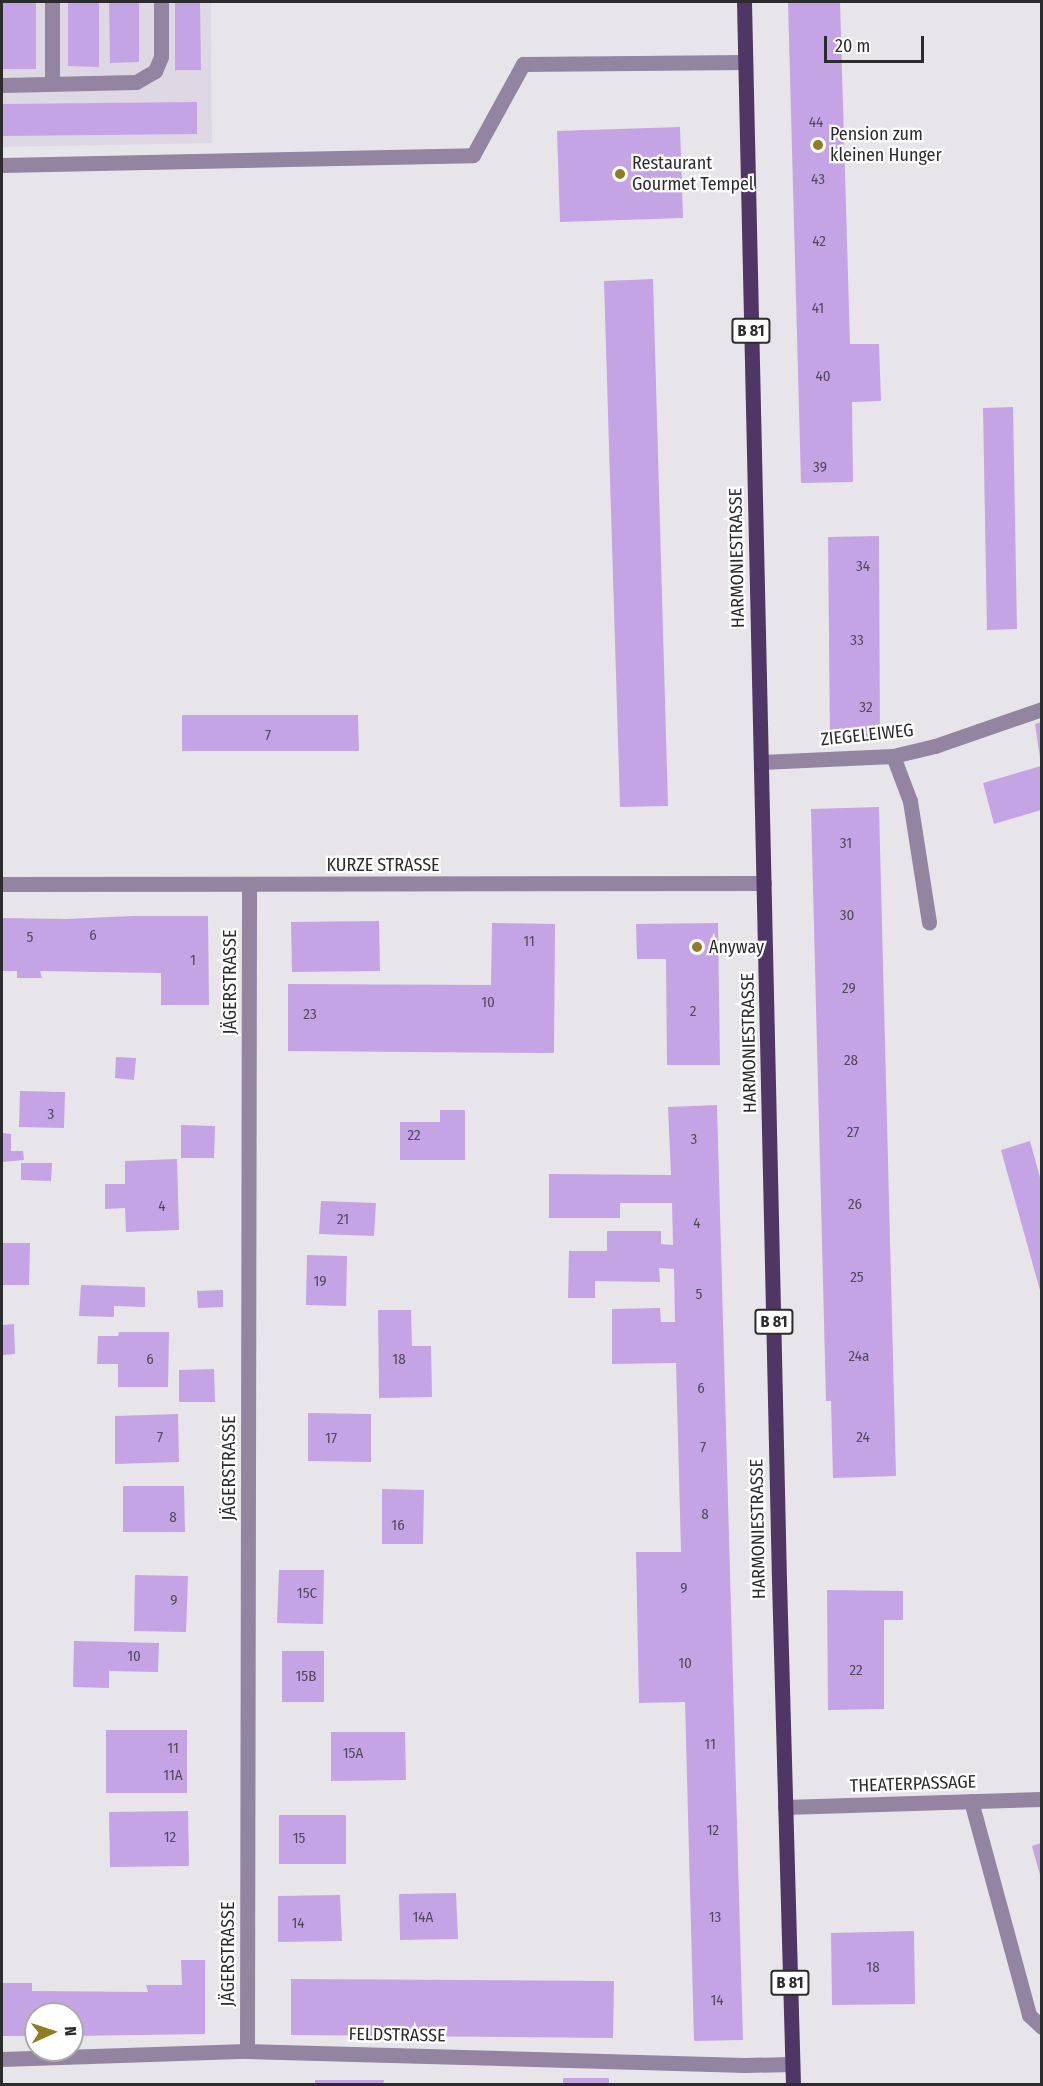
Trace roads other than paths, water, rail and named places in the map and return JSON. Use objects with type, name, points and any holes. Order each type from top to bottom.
[{"type":"main road","name":"HARMONIESTRASSE","points":[[744,2],[793,2085]]},
{"type":"street","points":[[52,2],[52,83]]},
{"type":"street","points":[[2,86],[136,82],[155,71],[161,57],[161,2]]},
{"type":"street","points":[[2,165],[473,155],[523,64],[745,62]]},
{"type":"street","name":"ZIEGELEIWEG","points":[[761,762],[894,756],[935,746],[1041,710]]},
{"type":"street","points":[[894,756],[910,801],[928,923]]},
{"type":"street","name":"KURZE STRASSE","points":[[2,884],[764,883]]},
{"type":"street","name":"JÄGERSTRASSE","points":[[247,2051],[249,885]]},
{"type":"street","name":"THEATERPASSAGE","points":[[785,1807],[1041,1799]]},
{"type":"street","points":[[971,1801],[1029,2014],[1041,2027]]},
{"type":"street","name":"FELDSTRASSE","points":[[2,2059],[247,2051],[745,2065],[792,2064]]},
{"type":"place","name":"Pension zum kleinen Hunger","points":[[818,145]]},
{"type":"place","name":"Restaurant Gourmet Tempel","points":[[620,174]]},
{"type":"place","name":"Anyway","points":[[697,947]]}]
